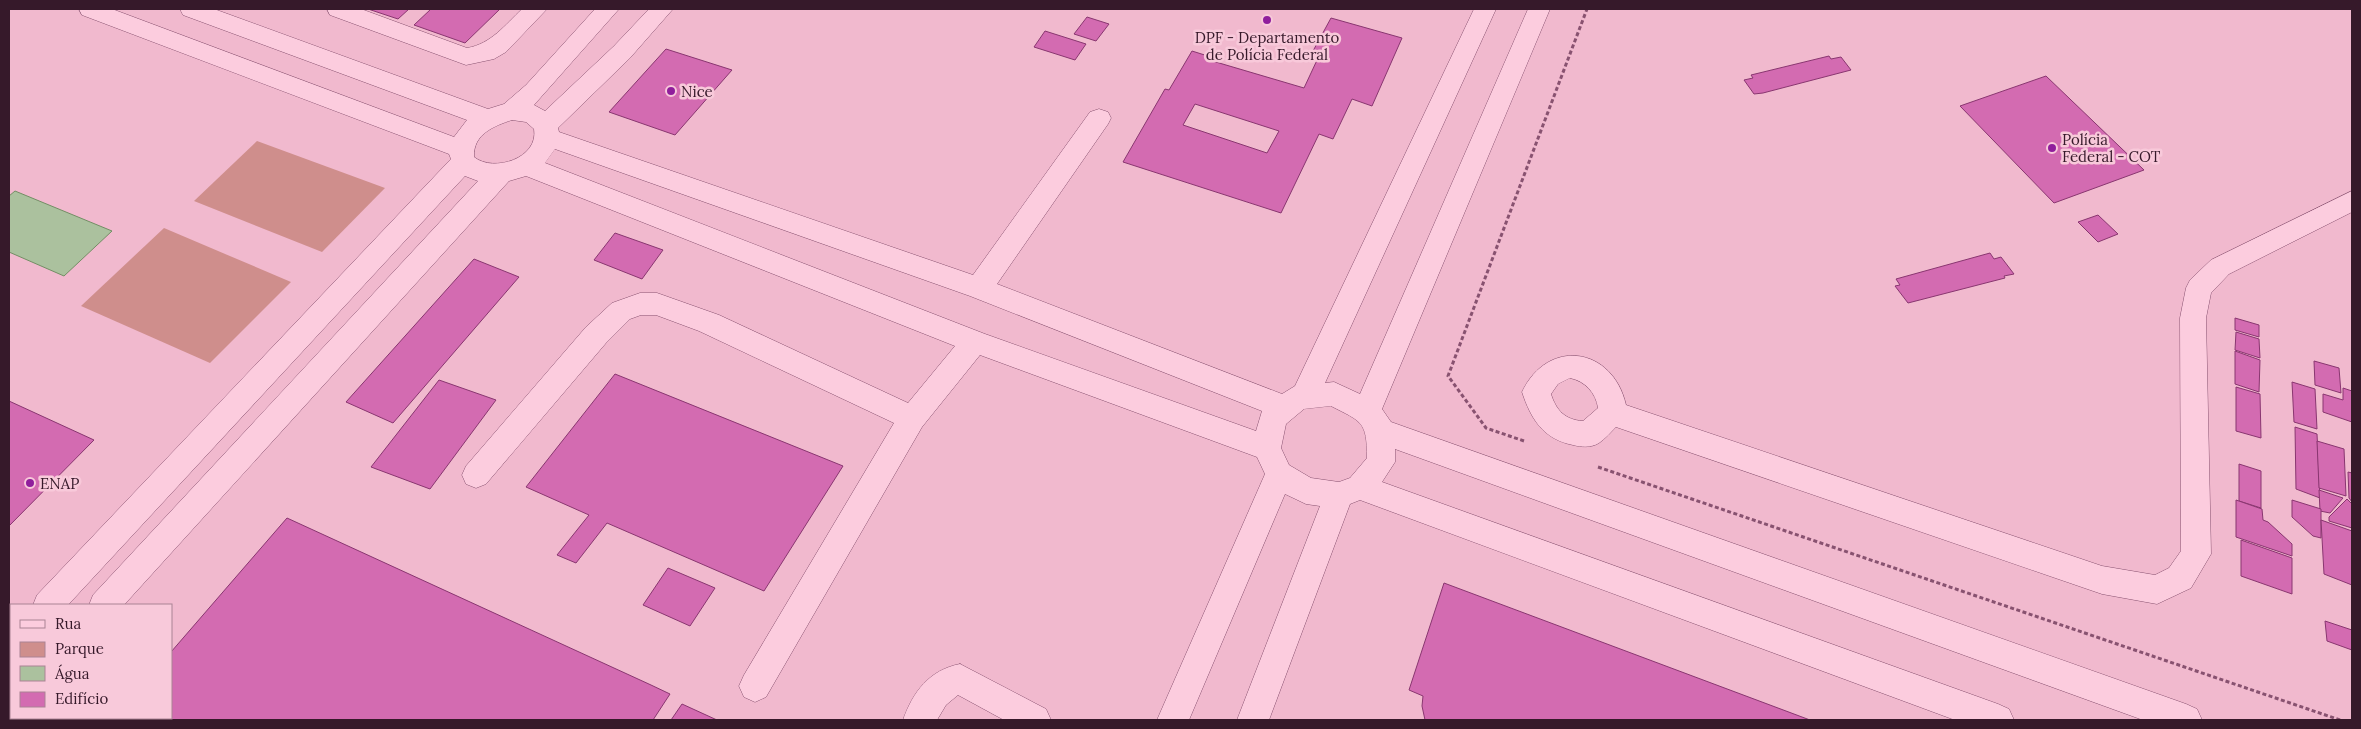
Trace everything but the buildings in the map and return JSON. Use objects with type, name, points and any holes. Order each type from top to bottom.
[{"type":"lane","points":[[90,9],[462,155],[472,170],[485,174],[513,169],[975,342],[1273,461],[1306,492],[1349,491],[1998,720]]},
{"type":"lane","points":[[191,9],[487,118]]},
{"type":"lane","points":[[338,9],[466,57],[486,53],[498,46],[536,9]]},
{"type":"lane","points":[[512,111],[534,91],[608,9]]},
{"type":"lane","points":[[105,604],[513,169],[541,152],[546,131],[662,9]]},
{"type":"lane","points":[[1295,402],[1485,9]]},
{"type":"lane","points":[[1253,720],[1349,491],[1381,462],[1374,421],[1539,9]]},
{"type":"lane","points":[[49,604],[462,155],[469,132],[487,118],[512,111],[533,114],[546,131],[1295,402]]},
{"type":"lane","points":[[979,288],[1099,118]]},
{"type":"lane","points":[[1612,413],[2102,580],[2157,590],[2180,578],[2196,554],[2193,318],[2199,288],[2220,267],[2352,201]]},
{"type":"lane","points":[[476,475],[596,335],[621,311],[640,304],[657,304],[709,323],[912,418]]},
{"type":"lane","points":[[755,686],[912,418],[975,342]]},
{"type":"lane","points":[[1172,720],[1273,461],[1273,418],[1295,402],[1334,394],[1374,421],[2186,720]]},
{"type":"lane","points":[[919,720],[939,686],[949,680],[960,679],[1035,720]]},
{"type":"green space","points":[[257,141],[385,188],[322,252],[194,201]]},
{"type":"green space","points":[[164,228],[291,282],[210,363],[81,306]]},
{"type":"water","points":[[15,191],[112,231],[64,276],[9,252],[9,196]]},
{"type":"place","name":"DPF - Departamento de Polícia Federal","points":[[1267,20]]},
{"type":"place","name":"Nice","points":[[671,91]]},
{"type":"place","name":"Polícia Federal - COT","points":[[2052,148]]},
{"type":"place","name":"ENAP","points":[[30,483]]}]
